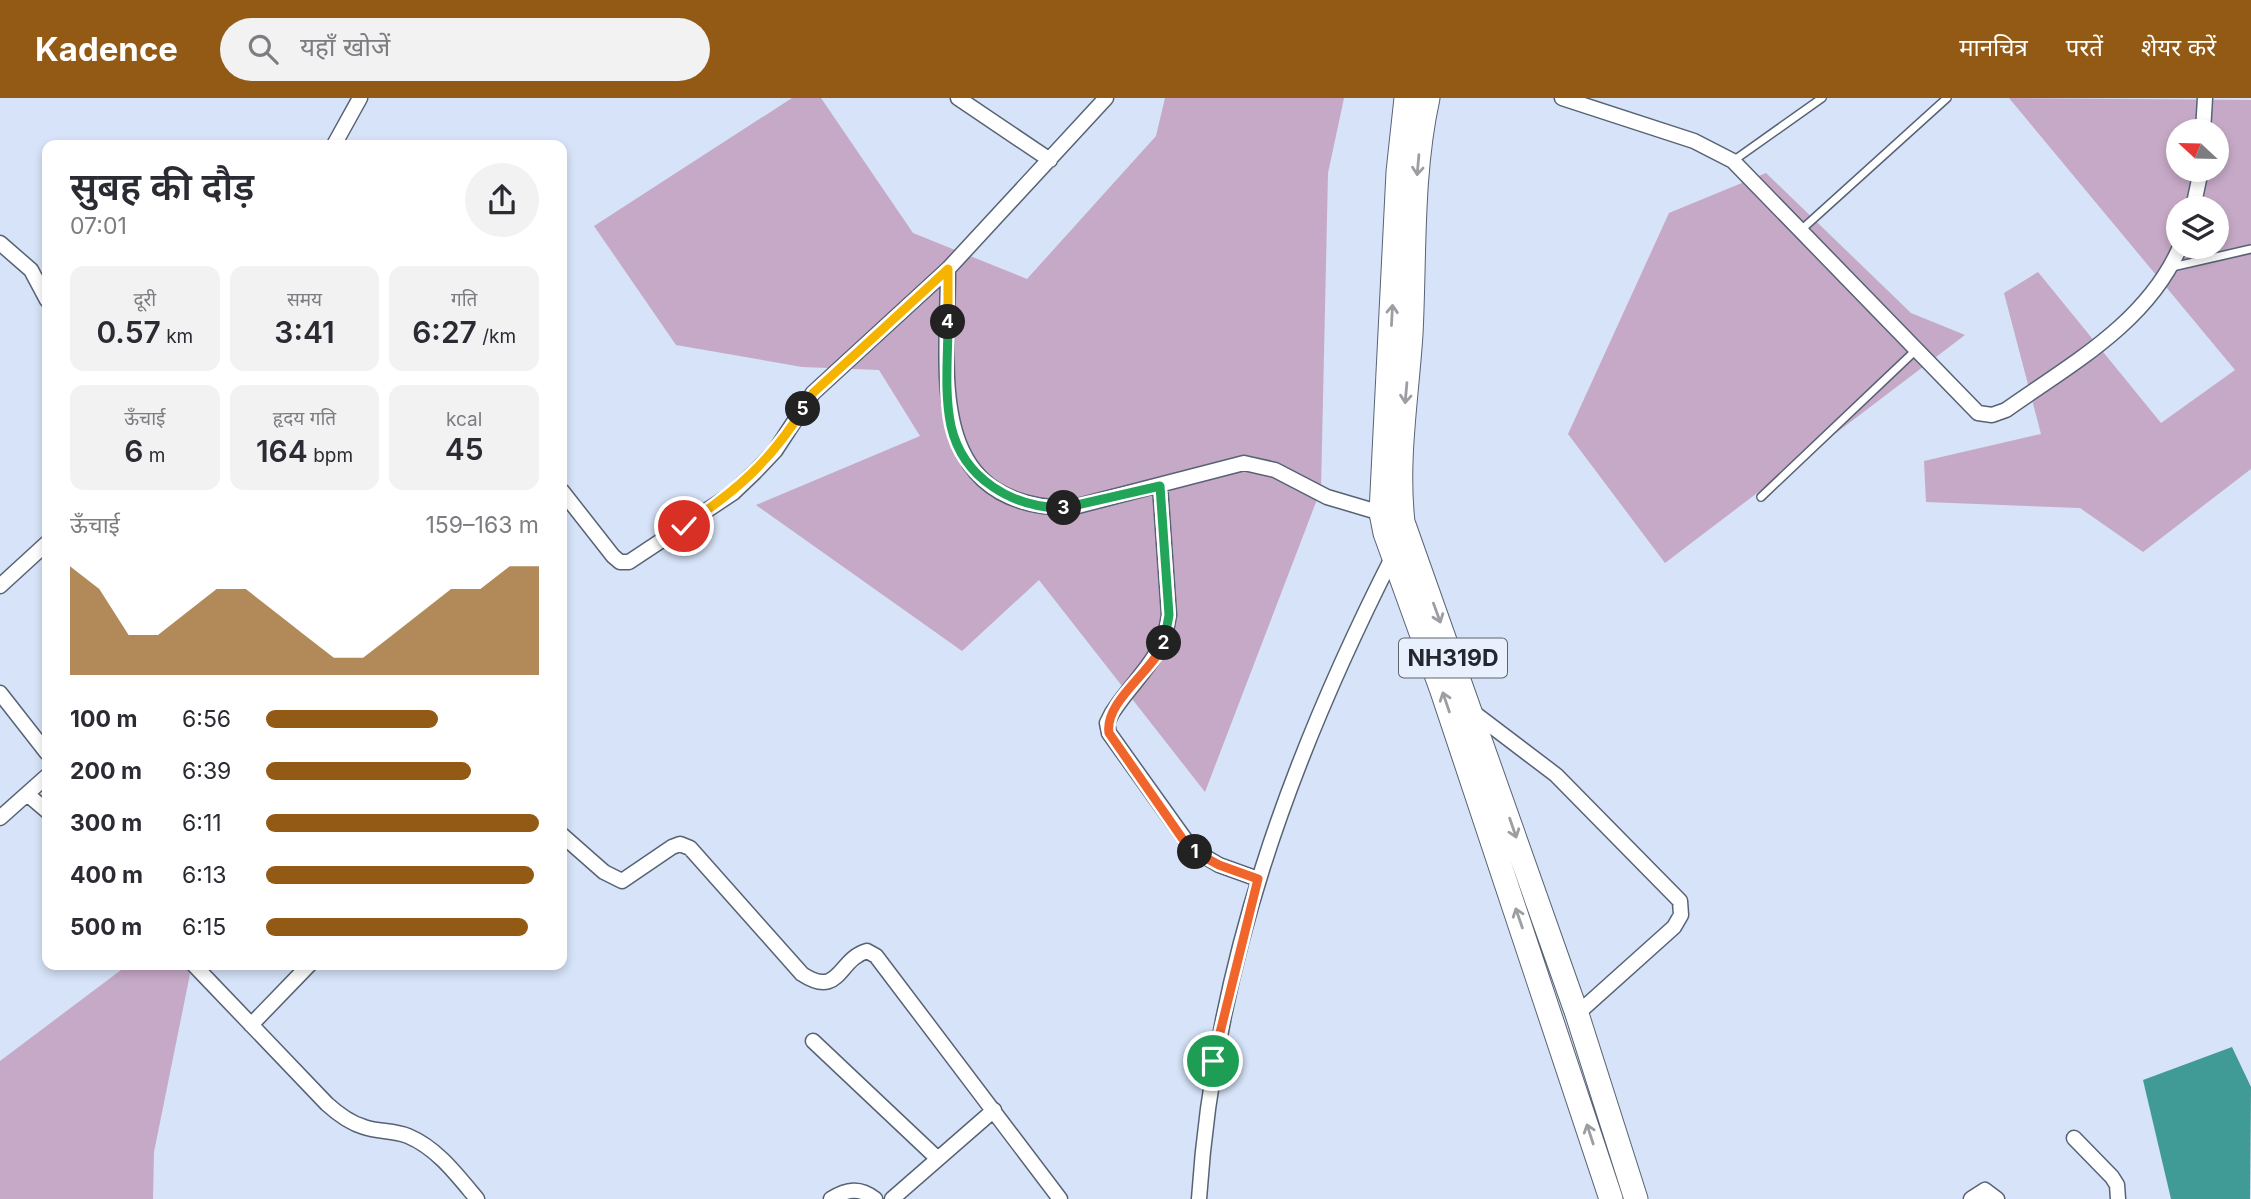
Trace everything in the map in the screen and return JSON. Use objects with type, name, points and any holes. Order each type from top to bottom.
[{"type":"highway","name":"NH319D","points":[[1406,98],[1398,172],[1381,513],[1393,556],[1442,691],[1611,1199]]},
{"type":"highway","name":"NH319D","points":[[1428,98],[1417,167],[1400,495],[1403,522],[1473,712],[1577,1014],[1636,1199]]},
{"type":"street","points":[[337,140],[360,98]]},
{"type":"street","points":[[958,98],[1017,141],[1050,160]]},
{"type":"street","points":[[567,497],[620,562],[636,559],[733,493],[775,451],[813,393],[948,269],[1106,98]]},
{"type":"street","points":[[1562,98],[1694,141],[1733,161],[1978,413],[1992,415],[2006,411],[2126,324],[2175,259]]},
{"type":"street","points":[[2204,119],[2205,98]]},
{"type":"street","points":[[0,243],[31,270],[42,291]]},
{"type":"street","points":[[948,269],[948,400],[951,426],[961,452],[975,472],[995,489],[1019,502],[1040,508],[1070,508],[1244,463],[1258,464],[1327,497],[1381,513]]},
{"type":"street","points":[[1160,486],[1169,615],[1167,631],[1158,654],[1112,713],[1108,723],[1109,733],[1192,849],[1219,865],[1258,879]]},
{"type":"street","points":[[0,586],[42,548]]},
{"type":"street","points":[[1199,1199],[1203,1132],[1213,1061],[1258,879],[1306,740],[1346,648],[1393,556]]},
{"type":"street","points":[[0,694],[42,747]]},
{"type":"street","points":[[1473,712],[1556,775],[1662,879],[1680,901],[1681,915],[1674,927],[1577,1014]]},
{"type":"street","points":[[0,818],[42,780]]},
{"type":"street","points":[[27,794],[42,807]]},
{"type":"street","points":[[567,839],[604,872],[622,881],[672,847],[680,844],[690,848],[811,979],[823,983],[834,979],[859,954],[867,951],[876,956],[1060,1199]]},
{"type":"street","points":[[199,970],[327,1104],[346,1119],[365,1128],[406,1135],[423,1144],[440,1157],[477,1199]]},
{"type":"street","points":[[251,1024],[304,970]]},
{"type":"street","points":[[813,1041],[938,1159]]},
{"type":"street","points":[[892,1199],[994,1110]]},
{"type":"street","points":[[2074,1138],[2112,1177],[2117,1185],[2118,1199]]},
{"type":"street","points":[[831,1199],[856,1190],[866,1192],[876,1199]]},
{"type":"street","points":[[1971,1199],[1985,1191],[1997,1199]]},
{"type":"lane","points":[[1733,161],[1822,98]]},
{"type":"lane","points":[[1801,230],[1947,98]]},
{"type":"lane","points":[[2171,267],[2251,249]]},
{"type":"lane","points":[[1761,497],[1916,350]]},
{"type":"shaded area","points":[[792,98],[821,98],[913,233],[1027,279],[1156,136],[1165,98],[1344,98],[1328,173],[1321,489],[1205,792],[1039,580],[962,651],[756,505],[920,436],[879,370],[802,367],[676,345],[594,226]]},
{"type":"shaded area","points":[[2009,98],[2251,100],[2251,469],[2143,552],[2080,508],[1926,502],[1924,461],[2041,434],[2004,293],[2038,272],[2161,423],[2235,370]]},
{"type":"shaded area","points":[[1766,173],[1911,313],[1965,335],[1665,563],[1568,434],[1669,213]]},
{"type":"shaded area","points":[[121,970],[187,970],[190,974],[154,1152],[153,1199],[0,1199],[0,1061]]},
{"type":"shaded area","points":[[2232,1047],[2251,1087],[2250,1199],[2171,1199],[2143,1080]]},
{"type":"route","points":[[684,526],[733,493],[755,472],[775,451],[813,393],[948,269],[948,400],[951,426],[961,452],[975,472],[995,489],[1019,502],[1040,508],[1070,508],[1160,486],[1169,615],[1167,631],[1158,654],[1118,703],[1108,723],[1109,733],[1192,849],[1219,865],[1258,879],[1226,999],[1213,1061]]}]
